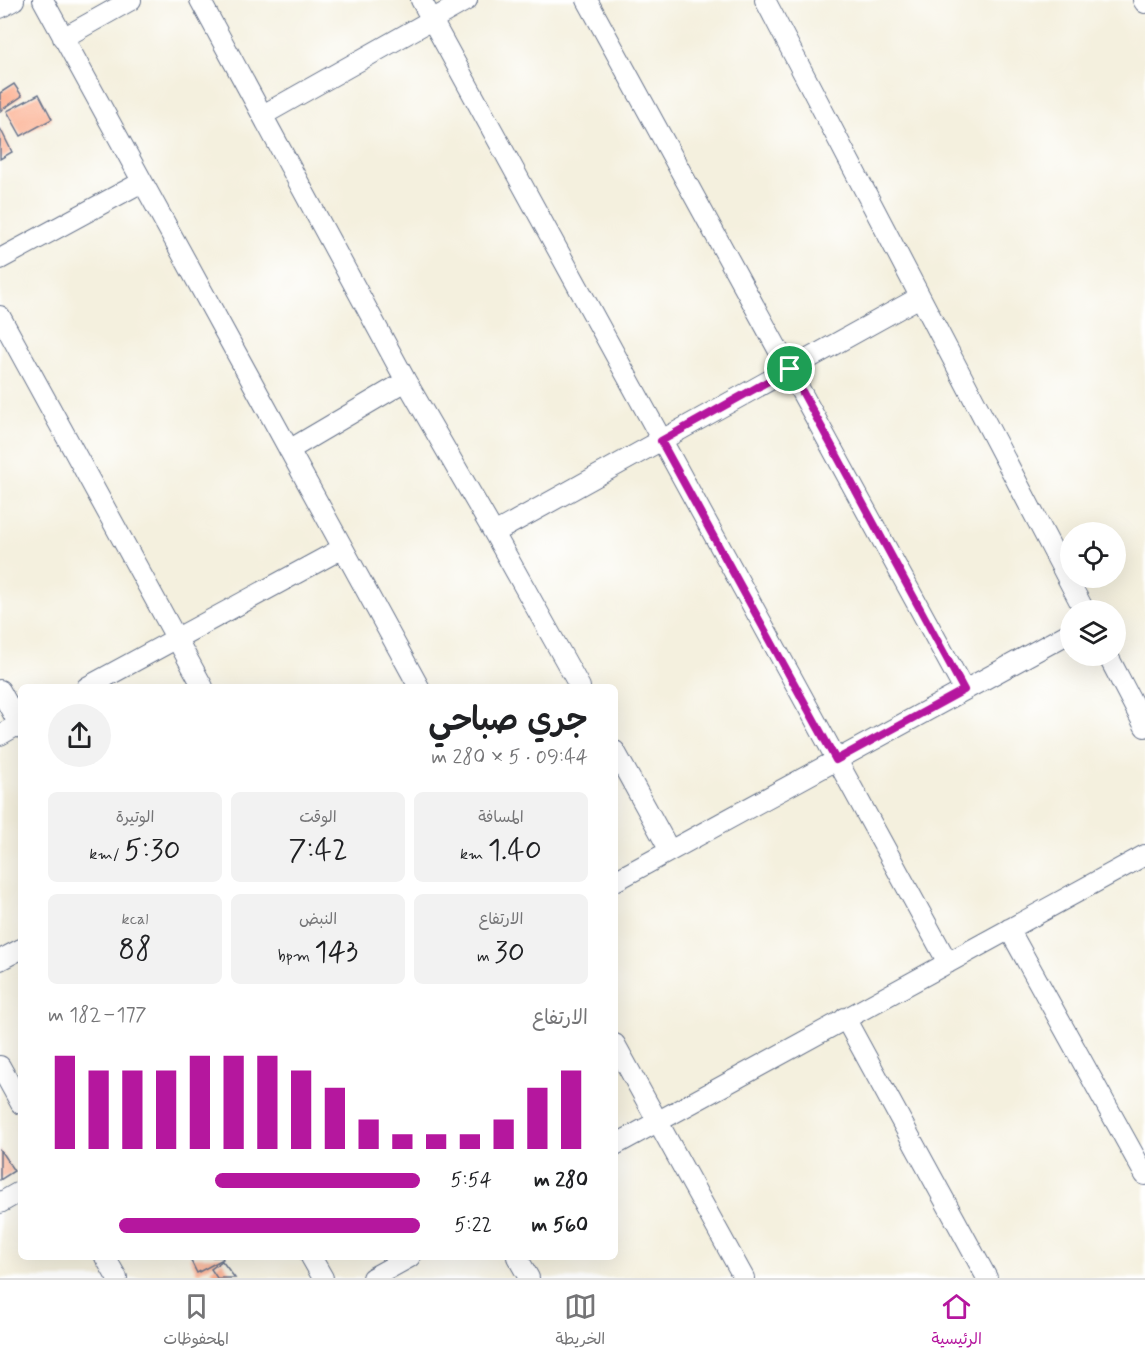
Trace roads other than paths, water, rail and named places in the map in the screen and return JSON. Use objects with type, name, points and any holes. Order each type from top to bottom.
[{"type":"street","points":[[0,8],[14,0]]},
{"type":"street","points":[[43,0],[417,684]]},
{"type":"street","points":[[63,38],[131,0]]},
{"type":"street","points":[[200,0],[406,381],[578,684]]},
{"type":"street","points":[[421,0],[948,963]]},
{"type":"street","points":[[263,115],[467,0]]},
{"type":"street","points":[[587,0],[964,690]]},
{"type":"street","points":[[765,0],[1079,600]]},
{"type":"street","points":[[0,259],[142,182]]},
{"type":"street","points":[[494,533],[920,297]]},
{"type":"street","points":[[0,316],[201,684]]},
{"type":"street","points":[[289,450],[406,381]]},
{"type":"street","points":[[92,684],[343,548]]},
{"type":"street","points":[[618,879],[1060,638]]},
{"type":"street","points":[[1113,666],[1145,727]]},
{"type":"street","points":[[0,690],[18,722]]},
{"type":"street","points":[[0,735],[18,726]]},
{"type":"street","points":[[618,756],[670,851]]},
{"type":"street","points":[[618,1143],[1145,855]]},
{"type":"street","points":[[1009,929],[1145,1175]]},
{"type":"street","points":[[0,960],[18,951]]},
{"type":"street","points":[[846,1018],[987,1278]]},
{"type":"street","points":[[618,1050],[744,1278]]},
{"type":"street","points":[[0,1066],[18,1099]]},
{"type":"street","points":[[0,1203],[18,1193]]},
{"type":"street","points":[[107,1260],[117,1278]]},
{"type":"street","points":[[313,1260],[323,1278]]},
{"type":"street","points":[[372,1278],[405,1260]]},
{"type":"street","points":[[519,1260],[529,1278]]}]
